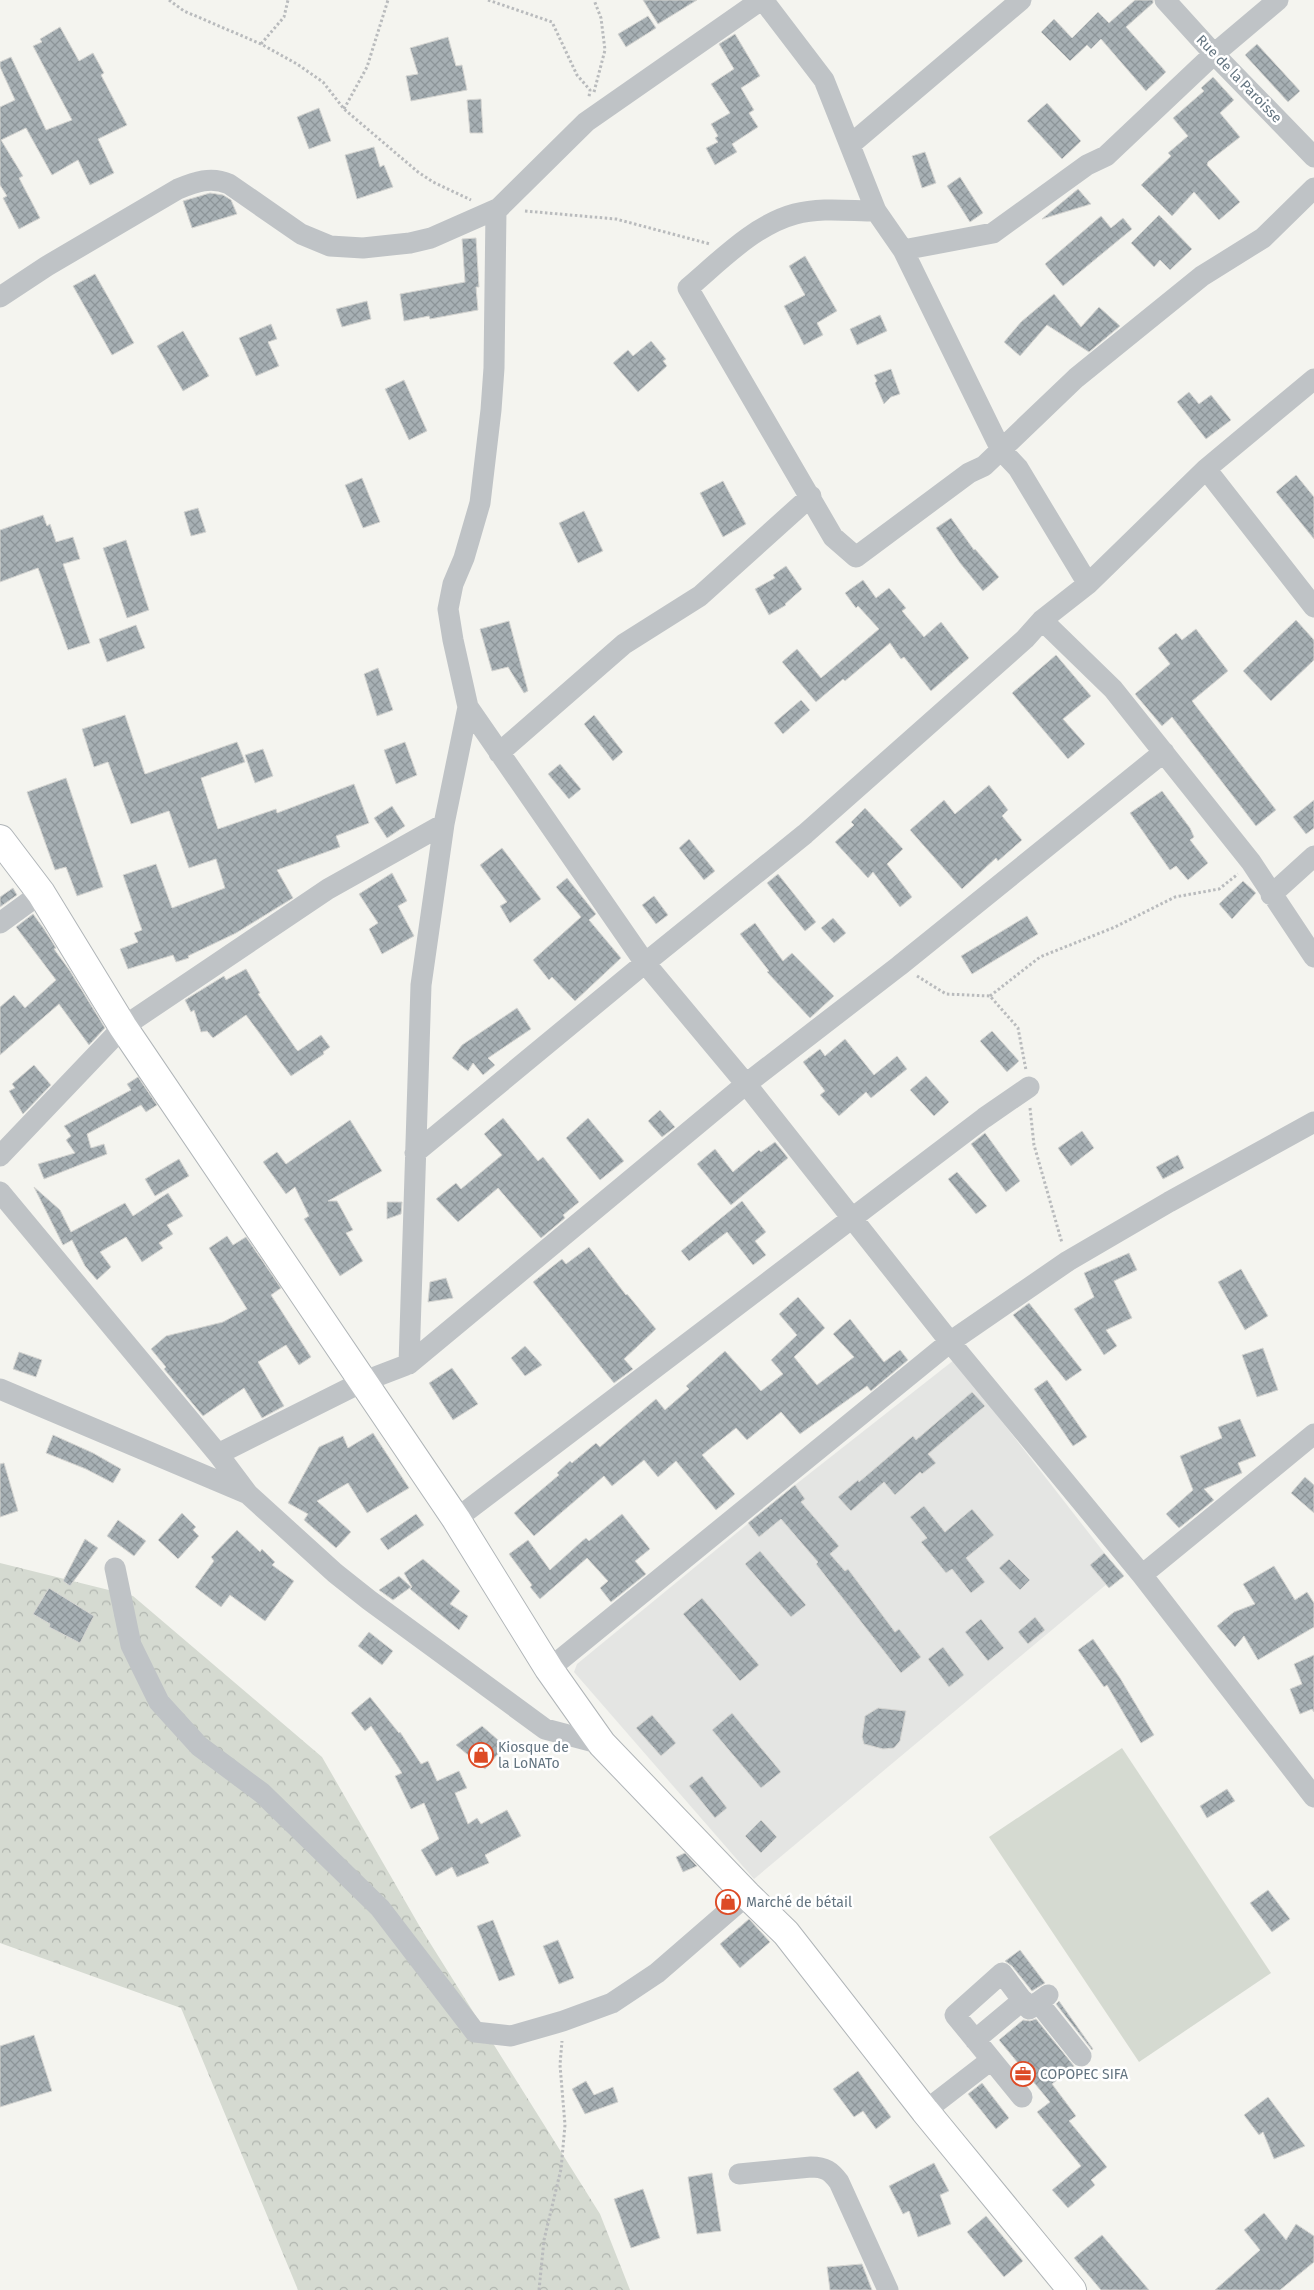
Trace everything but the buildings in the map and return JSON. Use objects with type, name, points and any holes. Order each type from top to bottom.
[{"type":"main road","points":[[0,839],[41,893],[123,1027],[456,1519],[549,1669],[602,1744],[747,1896],[786,1933],[925,2111],[1072,2290]]},
{"type":"street","points":[[0,297],[47,266],[178,189],[195,182],[209,180],[221,181],[301,234],[330,246],[363,248],[410,243],[431,238],[497,209],[586,122],[762,0],[824,80],[876,211],[903,250],[1001,450],[1018,468],[1088,584]]},
{"type":"street","points":[[850,145],[1021,0]]},
{"type":"street","name":"Rue de la Paroisse","points":[[1165,0],[1214,54],[1314,157]]},
{"type":"street","points":[[903,250],[993,233],[1087,165],[1106,156],[1214,54],[1278,0]]},
{"type":"street","points":[[876,211],[810,211],[778,220],[734,248],[688,288],[833,537],[856,557],[969,473],[984,466],[1076,378],[1202,276],[1263,238],[1314,188]]},
{"type":"street","points":[[497,209],[494,368],[480,502],[464,558],[453,584],[448,609],[468,707],[644,963],[746,1084],[950,1342],[1142,1575],[1314,1797]]},
{"type":"street","points":[[415,1152],[644,963],[805,834],[1025,639],[1042,620],[1088,584],[1206,469],[1314,379]]},
{"type":"street","points":[[1206,469],[1314,607]]},
{"type":"street","points":[[500,753],[624,644],[700,596],[810,496]]},
{"type":"street","points":[[1042,620],[1113,689],[1164,752],[1251,862],[1314,957]]},
{"type":"street","points":[[409,1364],[421,985],[444,824],[468,707]]},
{"type":"street","points":[[218,1454],[362,1382],[409,1364],[746,1084],[899,966],[1164,752]]},
{"type":"street","points":[[0,1156],[123,1027],[328,889],[444,824]]},
{"type":"street","points":[[1272,895],[1314,856]]},
{"type":"street","points":[[0,923],[41,893]]},
{"type":"street","points":[[456,1519],[984,1118],[1028,1087]]},
{"type":"street","points":[[549,1669],[950,1342],[1068,1261],[1168,1202],[1314,1122]]},
{"type":"street","points":[[0,1192],[218,1454],[248,1494],[335,1573],[369,1600],[545,1729],[602,1744]]},
{"type":"street","points":[[0,1389],[248,1494]]},
{"type":"street","points":[[1142,1575],[1314,1434]]},
{"type":"street","points":[[115,1568],[130,1645],[159,1702],[199,1746],[262,1793],[380,1908],[475,2032],[512,2036],[563,2021],[612,2003],[657,1973],[747,1896]]},
{"type":"street","points":[[1022,2097],[955,2015],[1002,1973],[1036,1999],[1081,2056]]},
{"type":"street","points":[[975,2040],[1036,1999]]},
{"type":"street","points":[[925,2111],[991,2060]]},
{"type":"street","points":[[739,2174],[823,2167],[833,2174],[839,2182],[888,2290]]},
{"type":"path","points":[[169,0],[184,11],[261,44],[297,64],[323,82],[344,109],[433,182],[497,209],[616,219],[709,244],[734,248]]},
{"type":"path","points":[[261,44],[284,17],[288,0]]},
{"type":"path","points":[[344,109],[367,67],[388,0]]},
{"type":"path","points":[[481,0],[552,22],[577,75],[590,90],[586,122]]},
{"type":"path","points":[[586,122],[605,50],[601,18],[594,0]]},
{"type":"path","points":[[899,966],[946,994],[990,996],[1040,958],[1115,927],[1175,897],[1219,889],[1251,862]]},
{"type":"path","points":[[990,996],[1018,1028],[1028,1087],[1034,1145],[1050,1209],[1068,1261]]},
{"type":"path","points":[[539,2290],[544,2240],[561,2169],[564,2134],[560,2065],[563,2021]]},
{"type":"shaded area","points":[[954,1360],[1120,1573],[754,1879],[574,1672],[577,1664],[795,1485]]},
{"type":"green space","points":[[0,1563],[133,1596],[322,1757],[420,1927],[600,2214],[630,2290],[298,2290],[181,2008],[0,1943]]},
{"type":"green space","points":[[1122,1748],[1271,1973],[1139,2062],[989,1837]]},
{"type":"place","name":"Kiosque de la LoNATo","points":[[481,1755]]},
{"type":"place","name":"Marché de bétail","points":[[728,1902]]},
{"type":"place","name":"COPOPEC SIFA","points":[[1023,2074]]}]
